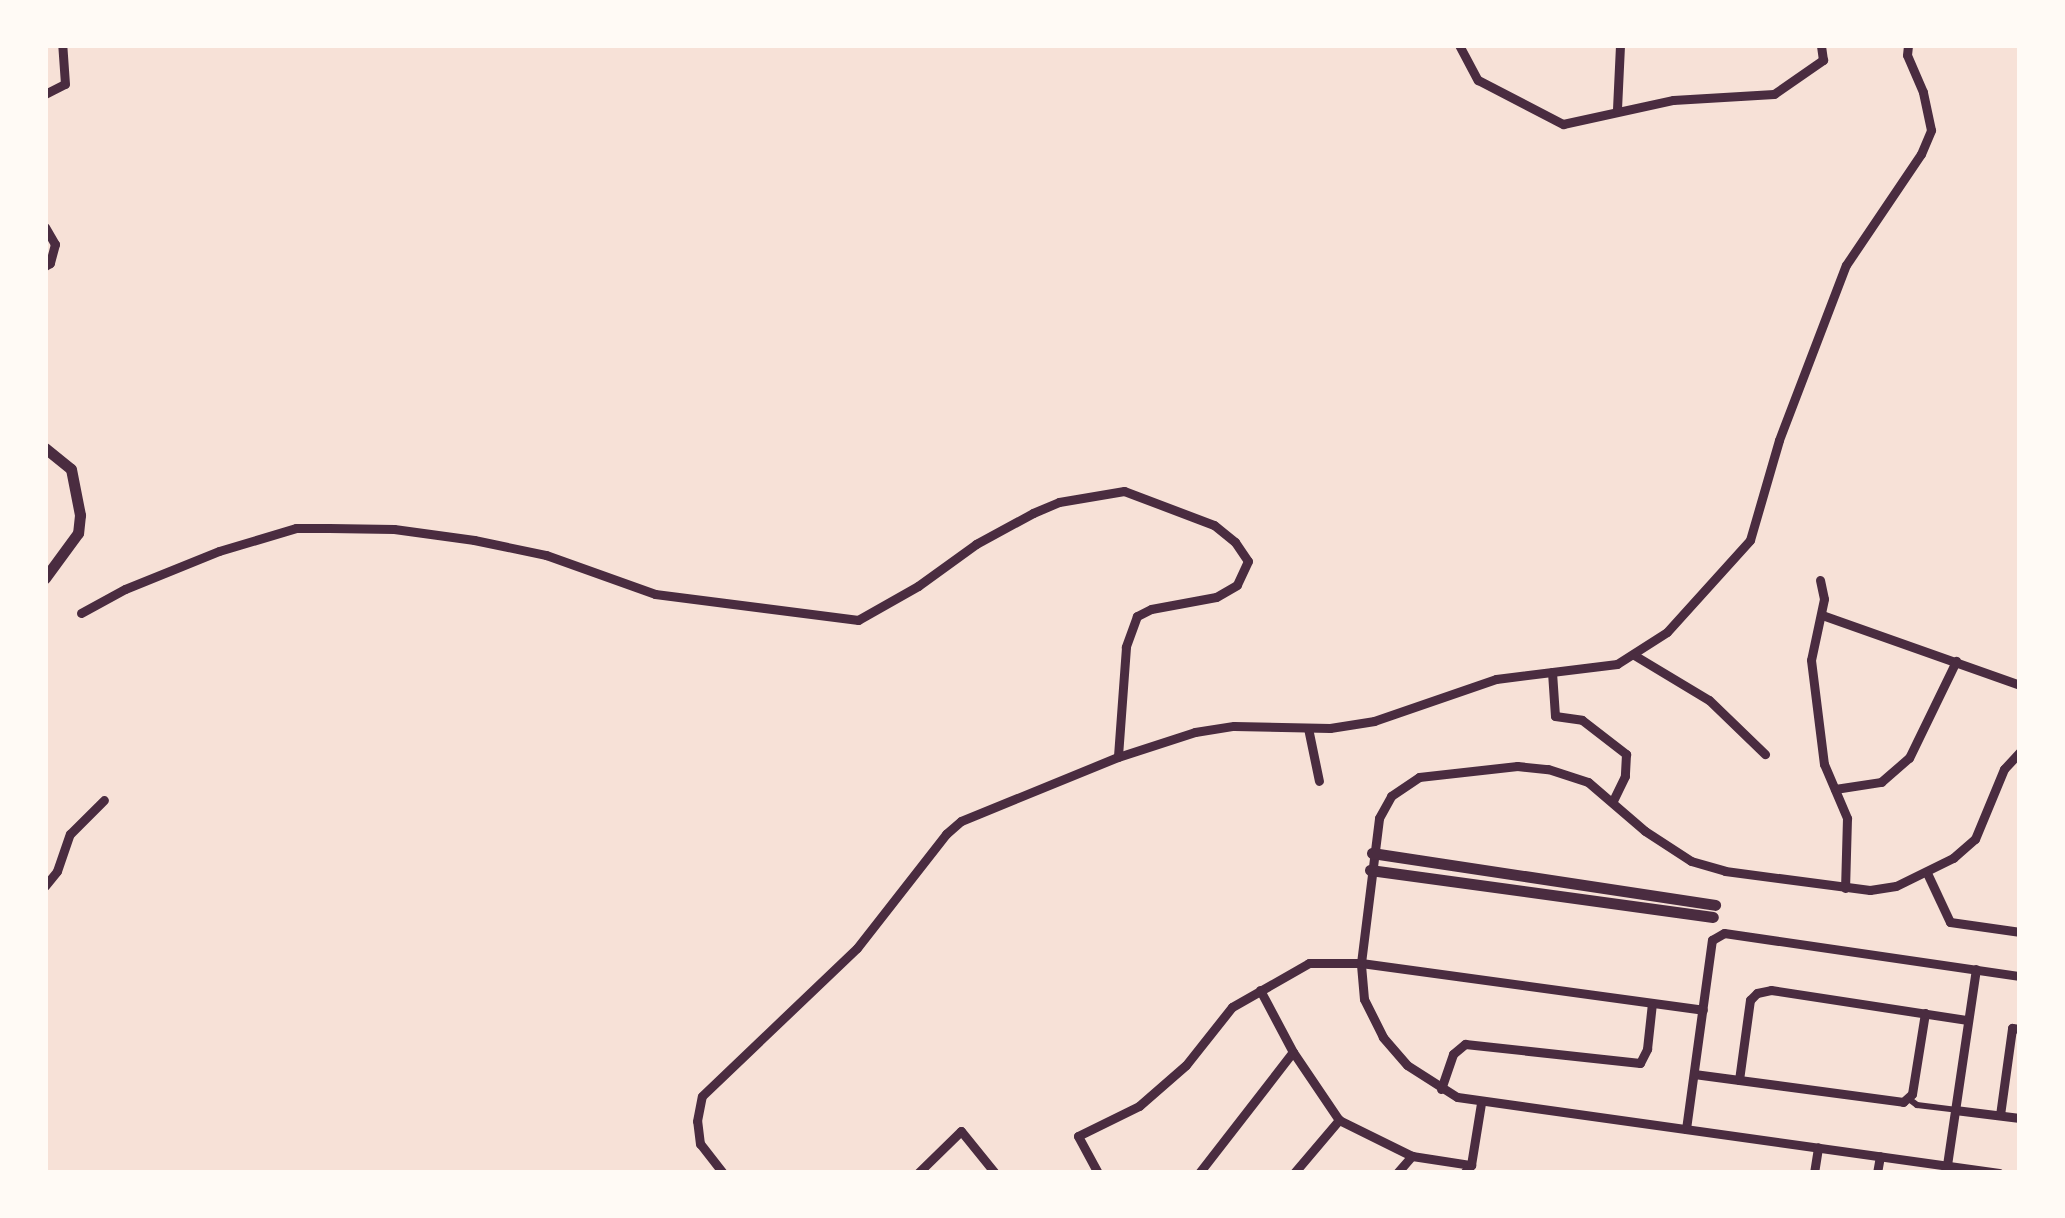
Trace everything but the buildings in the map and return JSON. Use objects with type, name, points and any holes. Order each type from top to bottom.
[{"type":"street","points":[[45,94],[65,84],[62,45]]},
{"type":"street","points":[[1460,45],[1478,80],[1563,124],[1618,109],[1774,94],[1823,60],[1821,45]]},
{"type":"street","points":[[1618,109],[1620,45]]},
{"type":"street","points":[[723,1173],[700,1144],[697,1121],[702,1096],[856,948],[946,834],[961,822],[1118,757],[1196,732],[1234,726],[1308,728],[1374,721],[1496,679],[1606,667],[1634,655],[1667,632],[1741,554],[1756,526],[1779,440],[1846,265],[1921,154],[1931,130],[1923,92],[1907,55],[1908,45]]},
{"type":"street","points":[[45,227],[55,244],[50,263],[45,266]]},
{"type":"street","points":[[45,578],[78,533],[80,515],[77,480],[72,469],[48,448]]},
{"type":"street","points":[[81,614],[126,588],[219,551],[296,528],[329,528],[394,529],[474,540],[546,554],[655,594],[858,620],[918,586],[976,544],[1034,513],[1059,502],[1124,491],[1214,526],[1236,542],[1248,562],[1237,584],[1216,597],[1151,609],[1138,616],[1126,647],[1118,757]]},
{"type":"street","points":[[1820,580],[1824,599],[1812,660],[1824,764],[1849,830],[1845,888]]},
{"type":"street","points":[[1822,615],[2020,685]]},
{"type":"street","points":[[1634,655],[1709,700],[1766,754]]},
{"type":"street","points":[[1835,789],[1882,782],[1910,758],[1956,661]]},
{"type":"street","points":[[1552,672],[1555,716],[1582,720],[1626,754],[1625,776],[1613,800]]},
{"type":"street","points":[[1308,728],[1318,782]]},
{"type":"street","points":[[1999,1173],[1481,1103],[1441,1089],[1407,1065],[1383,1036],[1364,999],[1362,963],[1379,818],[1391,796],[1410,782],[1432,774],[1532,766],[1588,782],[1645,832],[1691,861],[1725,871],[1845,888],[1896,886],[1954,858],[1975,838],[2004,769],[2020,752]]},
{"type":"street","points":[[45,886],[57,871],[67,838],[104,800]]},
{"type":"street","points":[[1370,870],[1714,911],[1372,853]]},
{"type":"street","points":[[1927,873],[1950,922],[2020,932]]},
{"type":"street","points":[[1686,1129],[1712,940],[1724,933],[2020,976]]},
{"type":"street","points":[[1098,1173],[1078,1136],[1139,1106],[1186,1065],[1232,1007],[1309,963],[1362,963],[1703,1010]]},
{"type":"street","points":[[1947,1165],[1976,969]]},
{"type":"street","points":[[1260,990],[1293,1052],[1339,1120],[1412,1156],[1468,1169],[1481,1103]]},
{"type":"street","points":[[1739,1080],[1750,1000],[1757,993],[1771,990],[1968,1020]]},
{"type":"street","points":[[1441,1089],[1453,1054],[1466,1044],[1640,1064],[1648,1049],[1652,1003]]},
{"type":"street","points":[[1910,1099],[1925,1013]]},
{"type":"street","points":[[2000,1115],[2012,1028],[2020,1029]]},
{"type":"street","points":[[1200,1173],[1293,1052]]},
{"type":"street","points":[[1694,1074],[1910,1099],[1917,1105],[2020,1118]]},
{"type":"street","points":[[1294,1173],[1339,1120]]},
{"type":"street","points":[[918,1173],[961,1131],[995,1173]]},
{"type":"street","points":[[1814,1173],[1818,1147]]},
{"type":"street","points":[[1397,1173],[1412,1156]]},
{"type":"street","points":[[1878,1173],[1880,1156]]}]
